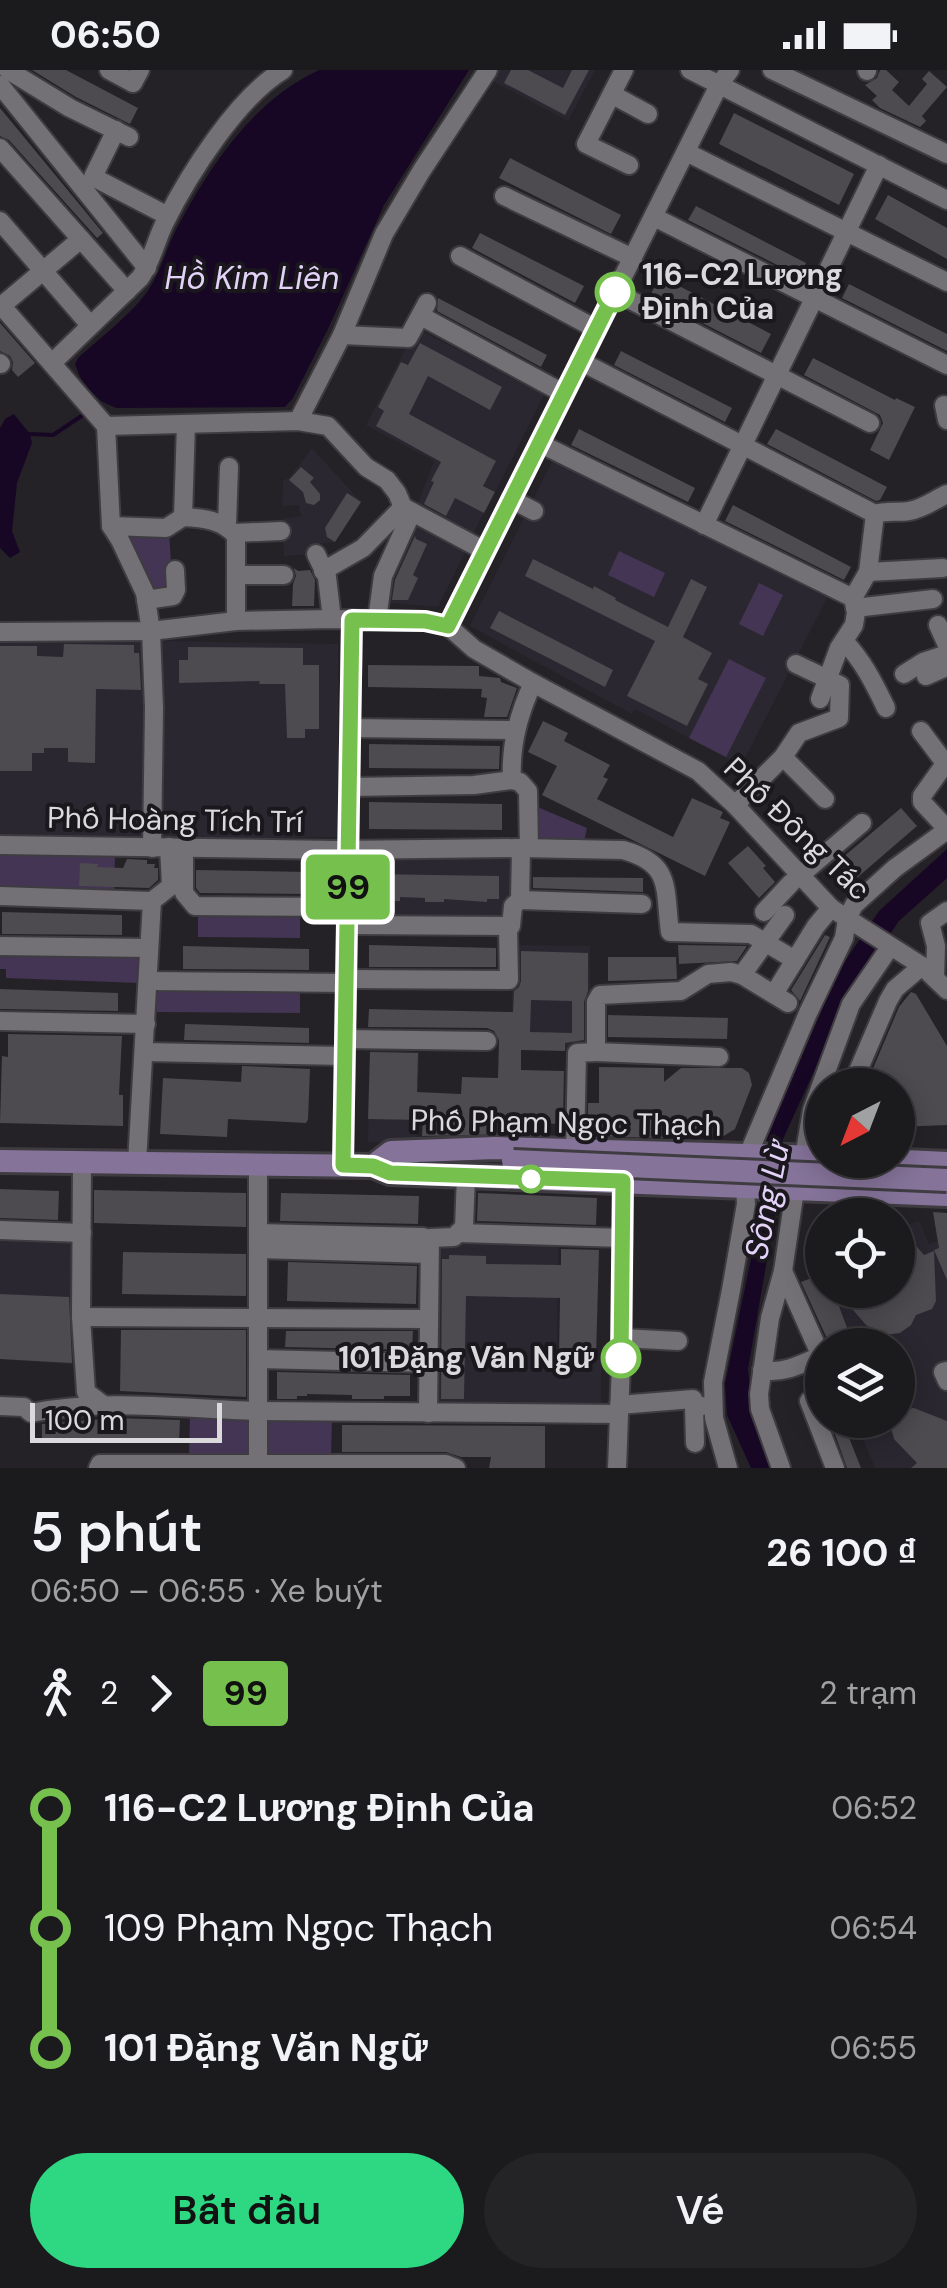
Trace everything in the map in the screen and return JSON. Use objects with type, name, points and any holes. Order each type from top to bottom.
[{"type":"main road","name":"Phố Phạm Ngọc Thạch","points":[[373,1166],[391,1152],[495,1148],[805,1157]]},
{"type":"main road","points":[[441,1150],[513,1161],[943,1179]]},
{"type":"main road","name":"Phố Phạm Ngọc Thạch","points":[[0,1161],[373,1166],[390,1173],[795,1190],[943,1179]]},
{"type":"main road","points":[[442,1174],[513,1161]]},
{"type":"main road","points":[[915,1170],[943,1179]]},
{"type":"street","points":[[8,70],[70,108],[123,133],[93,177],[168,216]]},
{"type":"street","points":[[109,70],[136,76]]},
{"type":"street","points":[[52,363],[147,268],[158,235],[206,154],[254,93],[283,70]]},
{"type":"street","points":[[298,421],[342,335],[384,234],[488,70]]},
{"type":"street","points":[[624,70],[586,144],[629,166]]},
{"type":"street","points":[[690,70],[724,77],[947,200]]},
{"type":"street","points":[[772,70],[947,154]]},
{"type":"street","points":[[0,632],[151,631],[236,621],[425,621],[448,626],[724,77]]},
{"type":"street","points":[[0,85],[147,268]]},
{"type":"street","points":[[613,95],[648,114]]},
{"type":"street","points":[[0,148],[127,291]]},
{"type":"street","points":[[686,152],[947,282]]},
{"type":"street","points":[[704,525],[879,165]]},
{"type":"street","points":[[504,196],[633,258]]},
{"type":"street","points":[[654,217],[947,365]]},
{"type":"street","points":[[0,221],[90,325]]},
{"type":"street","points":[[0,896],[152,900],[171,886],[154,708],[151,631],[146,600],[111,526],[106,426],[1,306],[81,239]]},
{"type":"street","points":[[460,256],[596,329]]},
{"type":"street","points":[[615,292],[870,423]]},
{"type":"street","points":[[342,335],[408,338],[424,309],[563,393]]},
{"type":"street","points":[[580,361],[875,514],[910,511],[947,494]]},
{"type":"street","points":[[106,426],[298,421],[328,426],[366,466],[387,480],[407,510],[485,550]]},
{"type":"street","points":[[183,518],[186,424]]},
{"type":"street","points":[[539,442],[854,603],[933,599]]},
{"type":"street","points":[[229,468],[231,530],[236,536],[236,621]]},
{"type":"street","points":[[511,500],[534,511]]},
{"type":"street","points":[[332,620],[320,562],[363,548],[407,510]]},
{"type":"street","points":[[377,620],[383,576],[407,510]]},
{"type":"street","points":[[820,699],[854,625],[854,603],[868,572],[875,514]]},
{"type":"street","points":[[111,526],[166,528],[183,518],[198,518],[231,530],[281,531]]},
{"type":"street","points":[[868,572],[943,568]]},
{"type":"street","points":[[146,600],[173,596],[175,570]]},
{"type":"street","points":[[236,575],[284,575]]},
{"type":"street","points":[[343,1165],[352,620]]},
{"type":"street","points":[[926,676],[944,668],[938,624]]},
{"type":"street","name":"Phố Đông Tác","points":[[448,626],[474,649],[698,771],[831,908],[939,981]]},
{"type":"street","points":[[844,640],[869,673],[886,708]]},
{"type":"street","points":[[904,674],[944,652]]},
{"type":"street","points":[[734,805],[784,757],[799,733],[839,718],[840,685],[796,664]]},
{"type":"street","points":[[512,780],[511,752],[533,683]]},
{"type":"street","points":[[350,728],[516,730]]},
{"type":"street","points":[[739,1153],[853,923],[854,905],[872,886],[947,829],[922,802],[922,796],[946,762],[921,732]]},
{"type":"street","points":[[784,757],[825,799]]},
{"type":"street","points":[[148,981],[510,980],[508,927],[517,903],[528,791],[512,780],[474,785],[350,787]]},
{"type":"street","points":[[764,912],[862,822]]},
{"type":"street","name":"Phố Hoàng Tích Trí","points":[[0,845],[623,850],[640,854],[659,868],[670,932],[738,932],[766,942]]},
{"type":"street","points":[[168,848],[184,892],[195,906],[508,927]]},
{"type":"street","points":[[138,1163],[152,900]]},
{"type":"street","points":[[517,903],[642,904]]},
{"type":"street","points":[[596,1052],[596,1002],[600,995],[681,992],[708,974],[731,972],[781,999],[795,960],[831,908]]},
{"type":"street","points":[[860,1068],[895,989],[939,981],[930,923],[947,911]]},
{"type":"street","points":[[742,975],[785,915]]},
{"type":"street","points":[[766,942],[795,960]]},
{"type":"street","points":[[0,946],[149,948]]},
{"type":"street","points":[[827,1068],[851,1004],[890,947]]},
{"type":"street","points":[[0,1020],[146,1024]]},
{"type":"street","points":[[145,1052],[487,1041]]},
{"type":"street","points":[[575,1150],[577,1054],[719,1057]]},
{"type":"street","points":[[82,1163],[86,1392],[102,1404]]},
{"type":"street","points":[[258,1164],[258,1465]]},
{"type":"street","points":[[428,1413],[430,1238],[454,1238],[464,1226],[466,1176]]},
{"type":"street","points":[[617,1468],[623,1181]]},
{"type":"street","points":[[695,1444],[713,1382],[732,1290],[746,1204],[745,1186]]},
{"type":"street","points":[[781,1468],[760,1409],[759,1394],[795,1190]]},
{"type":"street","points":[[0,1230],[82,1233]]},
{"type":"street","points":[[458,1233],[623,1238]]},
{"type":"street","points":[[258,1241],[423,1236],[430,1248]]},
{"type":"street","points":[[783,1271],[809,1328]]},
{"type":"street","points":[[82,1317],[428,1319]]},
{"type":"street","points":[[622,1338],[678,1341]]},
{"type":"street","points":[[258,1359],[428,1363]]},
{"type":"street","points":[[762,1370],[776,1372],[805,1362]]},
{"type":"street","points":[[947,1371],[943,1372],[947,1381]]},
{"type":"street","points":[[0,1406],[24,1408],[31,1413],[102,1404],[428,1413],[619,1410],[693,1399],[703,1406],[718,1433],[728,1468]]},
{"type":"street","points":[[823,1438],[835,1468]]},
{"type":"street","points":[[98,1468],[100,1464],[449,1467]]},
{"type":"shaded area","points":[[494,70],[595,70],[568,121],[489,79]]},
{"type":"shaded area","points":[[416,328],[544,395],[495,492],[480,484],[484,513],[470,539],[415,511],[434,461],[366,425]]},
{"type":"shaded area","points":[[312,448],[361,502],[335,542],[317,544],[316,554],[284,556],[282,519],[301,516],[299,505],[282,506],[283,481]]},
{"type":"shaded area","points":[[553,460],[827,598],[741,766],[635,709],[632,714],[470,626]]},
{"type":"shaded area","points":[[409,518],[467,548],[438,607],[378,602]]},
{"type":"shaded area","points":[[123,528],[169,531],[173,594],[148,597]]},
{"type":"shaded area","points":[[619,551],[665,573],[654,597],[608,575]]},
{"type":"shaded area","points":[[759,583],[783,595],[763,636],[739,624]]},
{"type":"shaded area","points":[[149,634],[149,836],[0,834],[0,636]]},
{"type":"shaded area","points":[[159,641],[338,644],[338,837],[160,839]]},
{"type":"shaded area","points":[[729,659],[766,678],[726,757],[689,738]]},
{"type":"shaded area","points":[[535,806],[587,828],[583,846],[531,845]]},
{"type":"shaded area","points":[[0,851],[115,855],[114,895],[0,891]]},
{"type":"shaded area","points":[[511,851],[510,925],[363,924],[362,852]]},
{"type":"shaded area","points":[[198,911],[300,912],[300,938],[198,937]]},
{"type":"shaded area","points":[[511,945],[590,946],[591,1049],[513,1050]]},
{"type":"shaded area","points":[[0,950],[140,954],[139,983],[6,978],[6,969],[0,969]]},
{"type":"shaded area","points":[[157,988],[300,990],[300,1013],[157,1012]]},
{"type":"shaded area","points":[[370,1050],[419,1052],[417,1143],[368,1142]]},
{"type":"shaded area","points":[[919,1221],[929,1244],[947,1238],[947,1468],[875,1468],[862,1438],[915,1438],[915,1328],[848,1328],[840,1308],[915,1308],[915,1223]]},
{"type":"shaded area","points":[[0,1235],[79,1237],[78,1365],[0,1359]]},
{"type":"shaded area","points":[[433,1244],[558,1246],[557,1358],[601,1360],[601,1410],[431,1407]]},
{"type":"shaded area","points":[[190,1415],[248,1416],[247,1458],[189,1457]]},
{"type":"shaded area","points":[[265,1417],[332,1419],[331,1458],[265,1457]]},
{"type":"water","name":"Hồ Kim Liên","points":[[319,70],[469,70],[384,205],[293,398],[285,407],[116,408],[101,401],[80,377],[75,364],[78,358],[143,298],[191,203],[237,136],[274,98]]},
{"type":"water","points":[[14,414],[30,434],[32,443],[17,483],[12,531],[20,552],[10,558],[0,548],[0,428]]},
{"type":"water","name":"Sông Lừ","points":[[947,849],[947,878],[899,921],[849,995],[816,1068],[805,1068],[805,1091],[783,1139],[775,1214],[748,1369],[754,1420],[773,1468],[751,1468],[727,1415],[725,1384],[757,1230],[767,1137],[839,970],[879,911]]},
{"type":"building","points":[[32,70],[66,70],[138,108],[130,124]]},
{"type":"building","points":[[511,70],[528,70],[563,88],[572,70],[589,70],[565,115],[504,83]]},
{"type":"building","points":[[880,70],[886,70],[899,82],[892,90],[909,106],[927,84],[922,79],[929,71],[947,87],[922,116],[926,121],[920,127],[880,108],[872,100],[877,96],[865,85],[877,78]]},
{"type":"building","points":[[0,108],[103,233],[97,238],[9,140],[0,136]]},
{"type":"building","points":[[734,113],[854,174],[839,205],[719,144]]},
{"type":"building","points":[[510,158],[621,215],[611,234],[499,178]]},
{"type":"building","points":[[888,195],[947,228],[947,259],[875,219]]},
{"type":"building","points":[[696,206],[806,263],[799,276],[688,220]]},
{"type":"building","points":[[480,233],[584,286],[575,303],[472,248]]},
{"type":"building","points":[[660,276],[771,334],[761,353],[650,296]]},
{"type":"building","points":[[849,284],[947,334],[947,351],[842,298]]},
{"type":"building","points":[[438,298],[547,355],[541,367],[437,311]]},
{"type":"building","points":[[0,323],[35,363],[18,377],[12,370],[10,356],[0,351]]},
{"type":"building","points":[[420,343],[502,387],[490,410],[428,376],[409,414],[496,461],[483,486],[495,492],[484,513],[455,498],[446,516],[424,504],[441,462],[376,426],[384,411],[378,407],[401,362],[408,365]]},
{"type":"building","points":[[621,351],[732,408],[725,422],[614,365]]},
{"type":"building","points":[[813,358],[915,407],[889,460],[870,450],[883,423],[880,415],[804,375]]},
{"type":"building","points":[[579,429],[695,488],[688,502],[571,445]]},
{"type":"building","points":[[776,429],[887,487],[880,500],[767,444]]},
{"type":"building","points":[[301,467],[314,478],[310,482],[320,494],[314,505],[306,503],[303,492],[289,480]]},
{"type":"building","points":[[347,493],[361,502],[335,542],[327,537],[325,528]]},
{"type":"building","points":[[733,505],[851,567],[844,580],[725,521]]},
{"type":"building","points":[[415,536],[427,544],[413,575],[418,578],[408,600],[392,600],[395,580]]},
{"type":"building","points":[[533,559],[593,589],[594,586],[668,627],[691,579],[707,587],[683,637],[712,653],[698,679],[708,684],[687,726],[627,696],[655,641],[525,576]]},
{"type":"building","points":[[294,568],[310,570],[315,580],[314,606],[292,606]]},
{"type":"building","points":[[499,611],[613,670],[605,687],[490,628]]},
{"type":"building","points":[[64,644],[134,645],[134,653],[139,653],[141,690],[96,689],[95,763],[68,762],[68,748],[44,748],[44,753],[32,753],[32,771],[0,771],[0,646],[37,646],[37,656],[63,657]]},
{"type":"building","points":[[188,647],[303,648],[303,665],[319,665],[319,729],[305,729],[305,738],[287,738],[285,684],[179,683],[179,660],[188,660]]},
{"type":"building","points":[[368,665],[479,666],[479,676],[500,678],[517,688],[507,717],[484,717],[487,698],[481,697],[482,689],[368,687]]},
{"type":"building","points":[[543,721],[568,733],[564,741],[610,765],[603,777],[608,779],[597,799],[673,837],[692,798],[723,812],[720,818],[730,822],[705,876],[542,795],[557,766],[528,752]]},
{"type":"building","points":[[369,744],[500,746],[499,769],[369,768]]},
{"type":"building","points":[[369,802],[502,804],[502,830],[369,829]]},
{"type":"building","points":[[901,808],[917,826],[844,889],[828,870]]},
{"type":"building","points":[[748,846],[775,882],[759,898],[728,863]]},
{"type":"building","points":[[127,859],[155,864],[158,880],[149,888],[79,886],[80,863],[123,868]]},
{"type":"building","points":[[196,870],[310,872],[310,894],[200,893],[196,888]]},
{"type":"building","points":[[370,874],[499,876],[499,899],[425,902],[425,898],[400,897],[400,901],[382,901],[382,897],[370,897]]},
{"type":"building","points":[[533,877],[643,878],[643,892],[533,888]]},
{"type":"building","points":[[2,912],[122,915],[122,935],[2,934]]},
{"type":"building","points":[[825,935],[830,937],[800,1001],[791,990]]},
{"type":"building","points":[[369,945],[496,948],[496,967],[369,967]]},
{"type":"building","points":[[678,945],[747,946],[737,961],[679,964]]},
{"type":"building","points":[[183,946],[309,949],[309,970],[183,969]]},
{"type":"building","points":[[521,951],[588,953],[584,1040],[565,1043],[565,1051],[521,1050],[521,1070],[564,1071],[563,1124],[520,1123],[520,1134],[422,1136],[423,1120],[368,1119],[370,1052],[418,1053],[417,1092],[461,1094],[462,1077],[498,1078],[499,1040],[487,1028],[368,1027],[369,1009],[513,1012],[514,991],[521,981]],"holes":[[[531,1000],[572,1001],[572,1033],[530,1032]]]},
{"type":"building","points":[[608,957],[676,957],[677,979],[608,981]]},
{"type":"building","points":[[0,989],[118,993],[118,1011],[0,1009]]},
{"type":"building","points":[[911,992],[916,994],[947,1046],[947,1125],[915,1126],[915,1068],[873,1068],[899,1007]]},
{"type":"building","points":[[608,1015],[728,1018],[727,1039],[608,1037]]},
{"type":"building","points":[[185,1024],[309,1028],[309,1043],[184,1040]]},
{"type":"building","points":[[8,1034],[122,1036],[119,1095],[123,1095],[123,1126],[0,1123],[2,1056],[8,1057]]},
{"type":"building","points":[[242,1066],[310,1069],[306,1123],[228,1119],[227,1137],[160,1134],[163,1078],[241,1082]]},
{"type":"building","points":[[599,1067],[664,1068],[664,1082],[681,1068],[742,1068],[749,1073],[752,1085],[735,1129],[722,1137],[679,1135],[664,1125],[664,1138],[588,1136],[588,1103],[599,1103]]},
{"type":"building","points":[[0,1189],[59,1191],[58,1220],[0,1218]]},
{"type":"building","points":[[94,1190],[246,1193],[246,1227],[94,1223]]},
{"type":"building","points":[[281,1193],[419,1196],[418,1224],[280,1221]]},
{"type":"building","points":[[478,1193],[597,1198],[596,1225],[477,1221]]},
{"type":"building","points":[[933,1212],[947,1213],[947,1280],[934,1250],[939,1248]]},
{"type":"building","points":[[915,1245],[924,1255],[934,1251],[936,1301],[932,1309],[916,1315],[907,1328],[866,1325],[851,1308],[915,1308]]},
{"type":"building","points":[[561,1249],[599,1250],[596,1358],[559,1357],[560,1298],[466,1296],[464,1399],[441,1399],[442,1259],[449,1259],[449,1255],[486,1256],[486,1264],[561,1265]]},
{"type":"building","points":[[123,1252],[246,1254],[246,1296],[122,1294]]},
{"type":"building","points":[[288,1262],[417,1266],[416,1304],[287,1301]]},
{"type":"building","points":[[0,1294],[69,1297],[72,1363],[0,1359]]},
{"type":"building","points":[[813,1308],[840,1308],[847,1328],[822,1328]]},
{"type":"building","points":[[121,1330],[246,1330],[246,1397],[120,1391]]},
{"type":"building","points":[[286,1331],[413,1331],[412,1350],[285,1347]]},
{"type":"building","points":[[277,1372],[410,1375],[410,1396],[352,1399],[352,1395],[307,1394],[297,1399],[277,1399]]},
{"type":"building","points":[[915,1408],[947,1421],[947,1468],[911,1468],[917,1463],[894,1439],[915,1438]]},
{"type":"building","points":[[116,1418],[180,1420],[179,1443],[42,1440],[42,1424]]},
{"type":"building","points":[[342,1425],[545,1426],[545,1468],[489,1468],[491,1457],[461,1457],[446,1452],[342,1452]]},
{"type":"building","points":[[836,1438],[849,1438],[861,1468],[847,1468]]},
{"type":"waterway","points":[[30,434],[53,435],[83,415]]},
{"type":"bus line","name":"99","points":[[615,292],[448,626],[425,621],[352,620],[343,1165],[373,1166],[390,1173],[623,1181],[621,1358]]},
{"type":"place","name":"116-C2 Lương Định Của","points":[[615,292]]},
{"type":"place","name":"101 Đặng Văn Ngữ","points":[[621,1358]]}]
